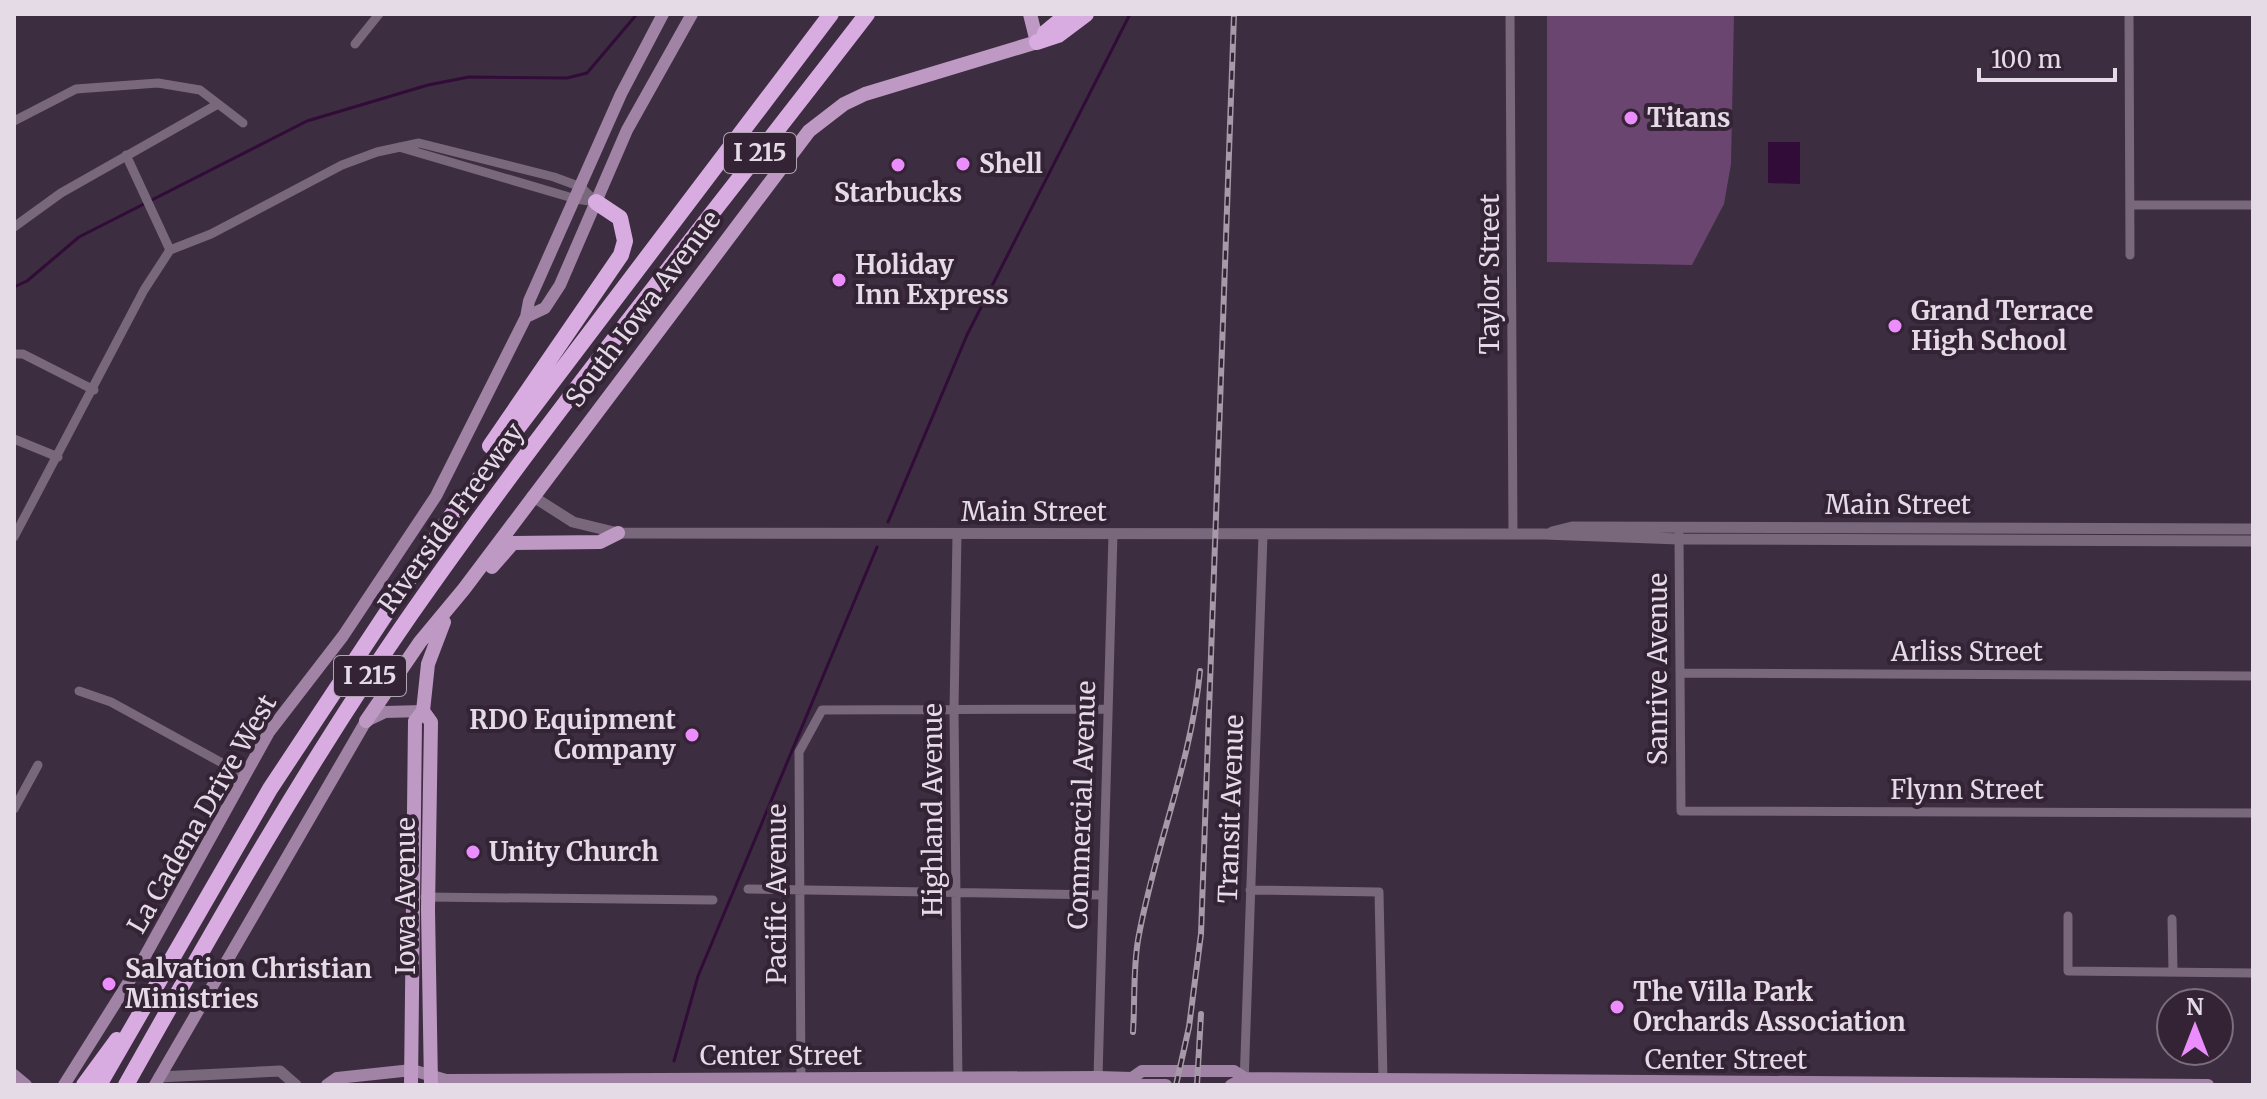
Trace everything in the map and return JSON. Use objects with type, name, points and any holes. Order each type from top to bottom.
[{"type":"highway","name":"Riverside Freeway","points":[[99,1085],[270,789],[448,520],[831,14]]},
{"type":"highway","name":"Riverside Freeway","points":[[126,1085],[240,881],[410,615],[535,441],[867,14]]},
{"type":"highway","points":[[1037,42],[1068,14]]},
{"type":"highway","points":[[1037,42],[1068,29],[1086,14]]},
{"type":"highway","points":[[448,520],[458,493],[621,255],[625,241],[620,218],[596,202]]},
{"type":"highway","points":[[84,1085],[102,1055],[134,1021]]},
{"type":"main road","name":"La Cadena Drive West","points":[[64,1085],[145,956],[269,732],[343,636],[454,465],[526,317],[529,301],[621,94],[663,14]]},
{"type":"main road","points":[[526,317],[545,308],[560,285],[627,130],[692,14]]},
{"type":"main road","points":[[1030,14],[1037,42]]},
{"type":"main road","name":"South Iowa Avenue","points":[[464,589],[809,131],[844,104],[865,94],[1037,42]]},
{"type":"main road","points":[[157,1081],[366,721],[420,642],[464,589],[484,578],[513,543],[600,542],[618,533]]},
{"type":"main road","name":"Iowa Avenue","points":[[431,1081],[415,721],[423,711],[428,664],[450,607]]},
{"type":"main road","points":[[366,721],[385,712],[423,711]]},
{"type":"main road","name":"Iowa Avenue","points":[[412,1080],[421,897]]},
{"type":"main road","name":"Center Street","points":[[1132,1078],[1142,1071],[1234,1071],[1244,1082]]},
{"type":"main road","points":[[14,1075],[26,1085]]},
{"type":"main road","name":"Center Street","points":[[327,1085],[337,1078],[801,1082],[1098,1077],[1132,1078],[1142,1085],[1166,1085]]},
{"type":"main road","name":"Center Street","points":[[1231,1085],[1244,1082],[2208,1085]]},
{"type":"street","points":[[355,44],[379,14]]},
{"type":"street","name":"Taylor Street","points":[[1510,14],[1513,534]]},
{"type":"street","points":[[2129,14],[2130,255]]},
{"type":"street","points":[[15,118],[76,89],[184,86],[200,90],[243,123]]},
{"type":"street","points":[[14,227],[61,193],[218,104]]},
{"type":"street","points":[[14,537],[144,290],[170,250],[211,234],[342,165],[419,143],[579,193],[596,202]]},
{"type":"street","points":[[126,155],[170,250]]},
{"type":"street","points":[[2130,205],[2253,205]]},
{"type":"street","points":[[14,354],[23,354],[94,390]]},
{"type":"street","points":[[14,439],[58,457]]},
{"type":"street","name":"Main Street","points":[[532,496],[573,522],[618,533],[1263,535],[2253,529]]},
{"type":"street","name":"Main Street","points":[[1679,533],[2253,541]]},
{"type":"street","name":"Sanrive Avenue","points":[[1679,533],[1681,811]]},
{"type":"street","name":"Highland Avenue","points":[[957,534],[954,710],[958,1081]]},
{"type":"street","name":"Commercial Avenue","points":[[1098,1077],[1113,534]]},
{"type":"street","name":"Transit Avenue","points":[[1244,1082],[1263,535]]},
{"type":"street","name":"Arliss Street","points":[[1680,673],[2253,676]]},
{"type":"street","points":[[79,691],[111,702],[244,775]]},
{"type":"street","points":[[954,710],[1106,709]]},
{"type":"street","name":"Pacific Avenue","points":[[801,1082],[799,752],[822,710],[954,710]]},
{"type":"street","points":[[14,809],[38,765]]},
{"type":"street","name":"Flynn Street","points":[[1681,811],[2253,813]]},
{"type":"street","points":[[748,889],[1101,895]]},
{"type":"street","points":[[1250,890],[1379,892],[1383,1082]]},
{"type":"street","points":[[421,897],[713,900]]},
{"type":"street","points":[[2068,916],[2068,971],[2253,973]]},
{"type":"street","points":[[2172,919],[2173,972]]},
{"type":"street","points":[[157,1081],[280,1071],[296,1085]]},
{"type":"shaded area","points":[[1547,14],[1734,14],[1731,164],[1724,204],[1692,265],[1547,262]]},
{"type":"shaded area","points":[[1768,142],[1800,142],[1800,184],[1768,183]]},
{"type":"waterway","points":[[14,287],[27,281],[79,237],[307,121],[428,85],[469,77],[567,78],[587,73],[637,14]]},
{"type":"waterway","points":[[888,522],[967,335],[1130,14]]},
{"type":"waterway","points":[[674,1061],[698,976],[877,547]]},
{"type":"railway","points":[[1176,1085],[1189,1027],[1201,934],[1234,14]]},
{"type":"railway","points":[[1133,1032],[1138,940],[1189,739],[1200,671]]},
{"type":"railway","points":[[1197,1085],[1201,1014]]},
{"type":"place","name":"Titans","points":[[1631,118]]},
{"type":"place","name":"Shell","points":[[963,164]]},
{"type":"place","name":"Starbucks","points":[[898,165]]},
{"type":"place","name":"Holiday Inn Express","points":[[839,280]]},
{"type":"place","name":"Grand Terrace High School","points":[[1895,326]]},
{"type":"place","name":"RDO Equipment Company","points":[[692,735]]},
{"type":"place","name":"Unity Church","points":[[473,852]]},
{"type":"place","name":"Salvation Christian Ministries","points":[[109,984]]},
{"type":"place","name":"The Villa Park Orchards Association","points":[[1617,1007]]}]
